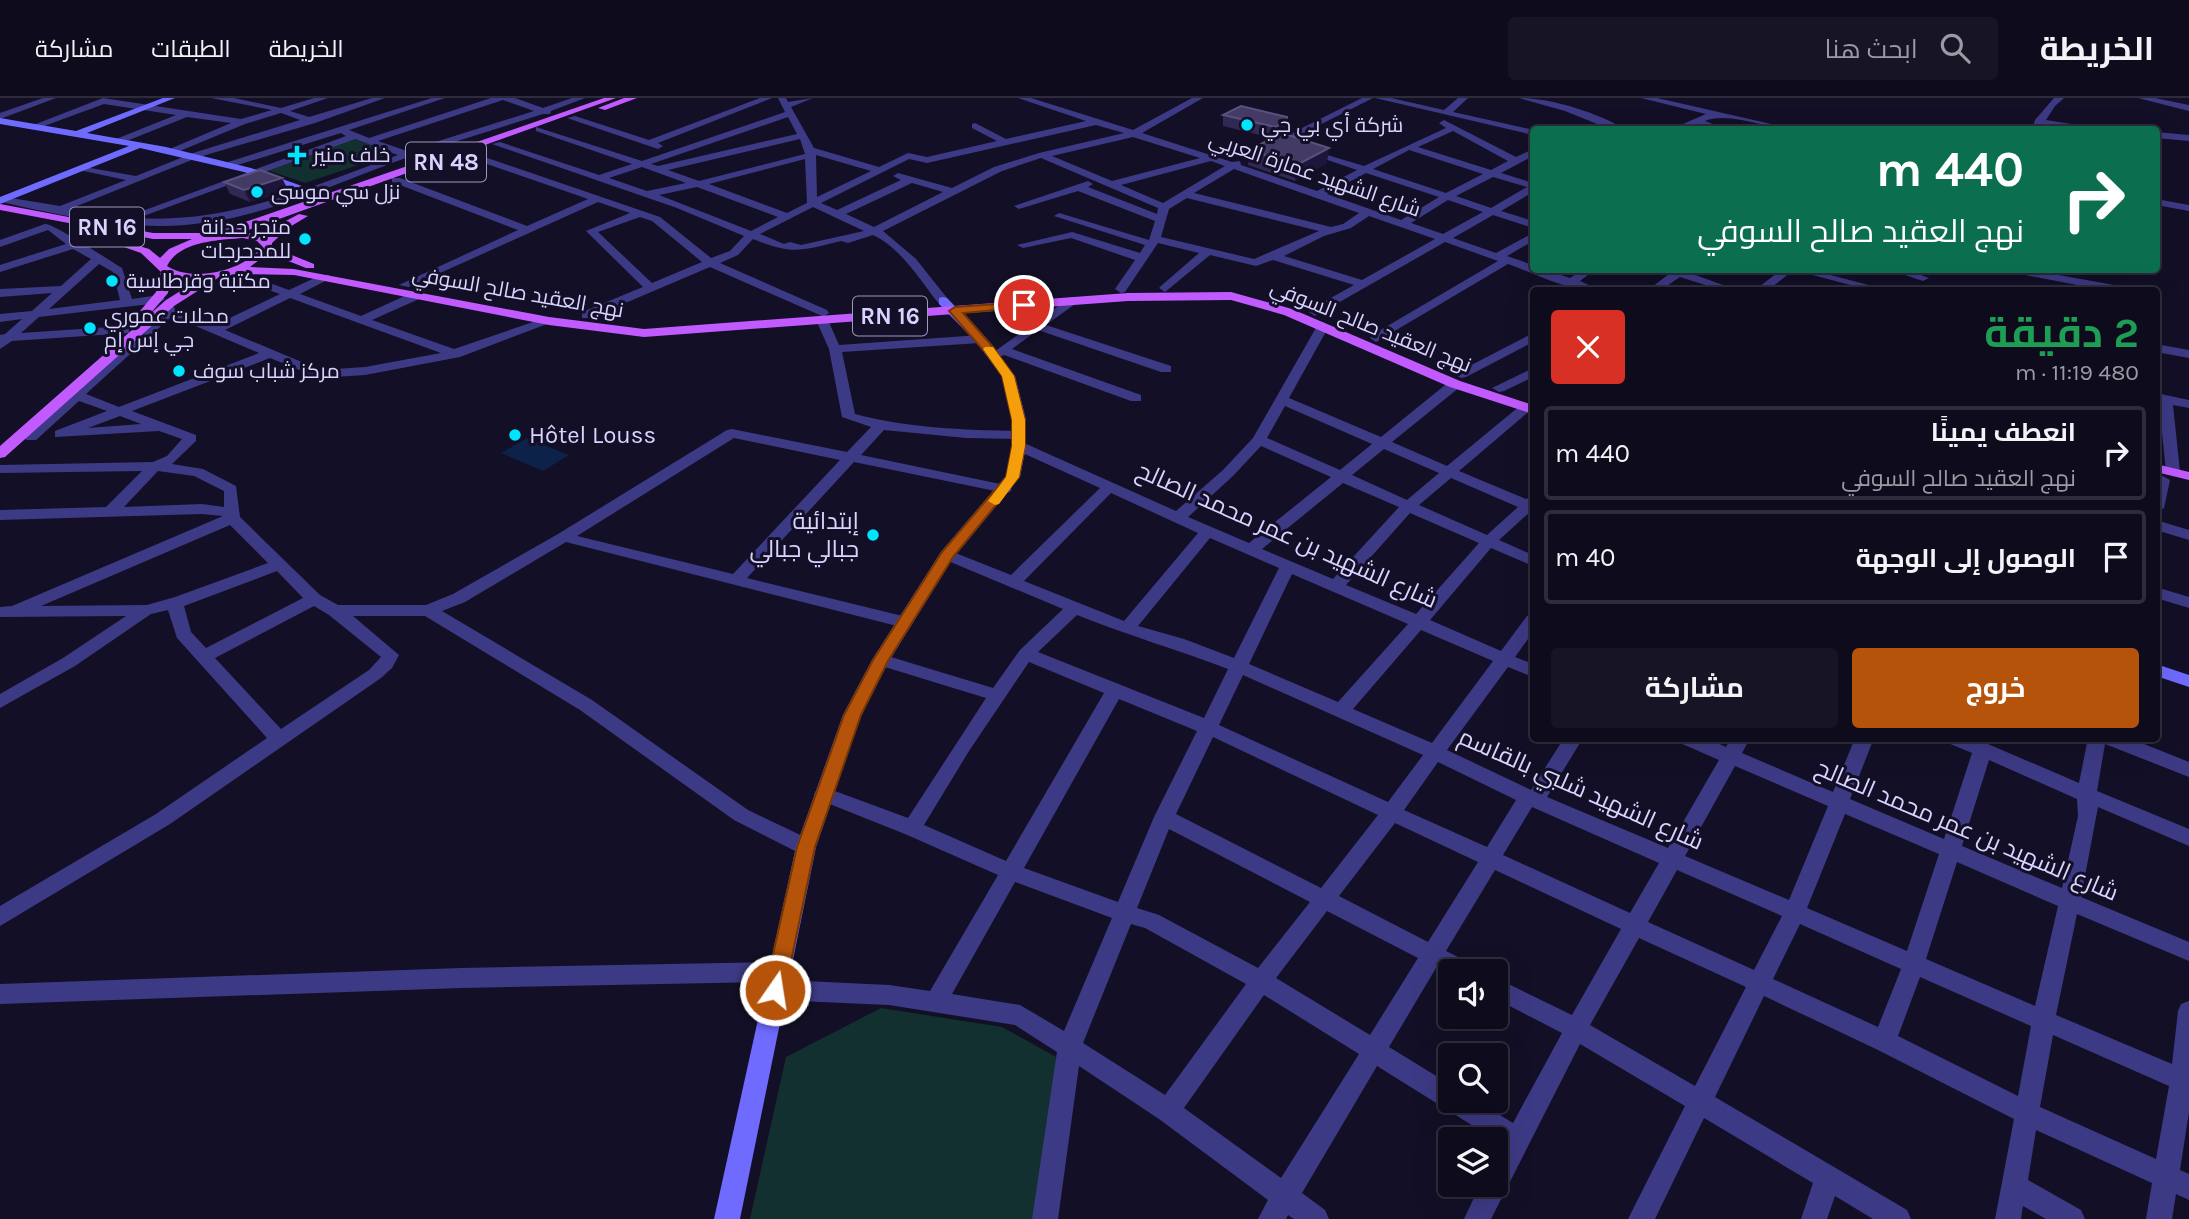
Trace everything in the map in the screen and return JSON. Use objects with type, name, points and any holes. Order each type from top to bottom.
[{"type":"main road","name":"RN 48","points":[[267,246],[289,223],[612,98]]},
{"type":"main road","name":"RN 48","points":[[216,237],[328,197],[633,98]]},
{"type":"main road","name":"RN 16","points":[[2,203],[130,232],[216,237]]},
{"type":"main road","points":[[167,236],[225,227],[281,214]]},
{"type":"main road","name":"RN 16","points":[[0,218],[129,244],[145,251],[164,268]]},
{"type":"main road","name":"نهج العقيد صالح السوفي","points":[[216,237],[243,235],[313,267],[621,322],[681,323],[823,316]]},
{"type":"main road","points":[[0,454],[24,438],[165,305],[164,268],[173,252],[216,237]]},
{"type":"main road","points":[[0,439],[125,330],[184,292],[223,272],[256,260],[267,246]]},
{"type":"main road","name":"نهج العقيد صالح السوفي","points":[[164,268],[187,277],[223,272],[279,270],[549,321],[644,333],[1121,289],[1215,287],[1256,293],[1315,312],[1376,338],[1458,379],[1499,388],[1530,406]]},
{"type":"main road","name":"نهج العقيد صالح السوفي","points":[[949,306],[1179,295],[1231,296],[1266,304],[1530,406]]},
{"type":"main road","points":[[2162,474],[2189,475]]},
{"type":"main road","points":[[2162,474],[2189,485]]},
{"type":"street","points":[[0,119],[52,98]]},
{"type":"street","points":[[76,134],[171,98]]},
{"type":"street","points":[[215,98],[259,100],[408,155]]},
{"type":"street","points":[[175,150],[237,124],[324,98]]},
{"type":"street","points":[[342,98],[386,114],[416,129]]},
{"type":"street","points":[[64,208],[196,155],[381,98]]},
{"type":"street","points":[[416,129],[433,120],[500,98]]},
{"type":"street","points":[[506,98],[560,117]]},
{"type":"street","points":[[2,203],[64,208],[125,219],[197,221],[263,208],[408,155],[581,98]]},
{"type":"street","points":[[649,143],[768,98]]},
{"type":"street","points":[[600,178],[678,152],[809,98]]},
{"type":"street","name":"شارع الشهيد عمارة العربي","points":[[1022,98],[1232,165],[1530,269]]},
{"type":"street","points":[[433,120],[491,143],[647,195],[784,248],[790,245],[802,248],[842,238],[848,240],[876,231],[953,192],[992,163],[1042,155],[1133,134],[1199,98]]},
{"type":"street","points":[[1256,153],[1369,98]]},
{"type":"street","points":[[1379,98],[1530,131]]},
{"type":"street","points":[[1464,98],[1441,112],[1436,119],[1516,161]]},
{"type":"street","points":[[1523,98],[1568,108],[1612,126]]},
{"type":"street","points":[[2037,126],[2051,104],[2060,98]]},
{"type":"street","points":[[2142,98],[2189,108]]},
{"type":"street","points":[[19,99],[40,102]]},
{"type":"street","points":[[119,141],[222,99]]},
{"type":"street","points":[[231,164],[432,99],[508,123]]},
{"type":"street","points":[[1653,99],[1777,126]]},
{"type":"street","points":[[33,127],[107,100],[237,124],[257,136],[305,154]]},
{"type":"street","points":[[787,105],[810,153],[812,202]]},
{"type":"street","points":[[1684,126],[1717,113]]},
{"type":"street","points":[[368,141],[416,129],[452,126],[484,115]]},
{"type":"street","points":[[572,118],[678,152]]},
{"type":"street","points":[[0,119],[33,127],[175,150],[231,164],[328,197]]},
{"type":"street","points":[[586,315],[739,250],[751,235],[908,156],[927,160],[1095,121]]},
{"type":"street","points":[[1697,121],[1712,126]]},
{"type":"street","points":[[975,126],[1164,207]]},
{"type":"street","points":[[1318,195],[1409,147],[1453,128]]},
{"type":"street","points":[[539,129],[660,169],[786,216]]},
{"type":"street","points":[[2160,135],[2189,138]]},
{"type":"street","points":[[125,219],[354,136]]},
{"type":"street","points":[[660,169],[802,136]]},
{"type":"street","points":[[435,138],[447,142]]},
{"type":"street","points":[[1279,142],[1530,224]]},
{"type":"street","points":[[2,203],[141,145]]},
{"type":"street","points":[[1409,147],[1530,186]]},
{"type":"street","points":[[961,152],[992,163]]},
{"type":"street","points":[[647,195],[810,153],[953,192]]},
{"type":"street","points":[[467,154],[656,219],[710,263],[823,316],[835,349],[849,417],[879,425],[1019,441]]},
{"type":"street","points":[[1402,224],[1446,197],[1530,154]]},
{"type":"street","points":[[1114,184],[1211,158]]},
{"type":"street","points":[[1121,289],[1153,241],[1164,207],[1244,159]]},
{"type":"street","points":[[82,168],[137,179]]},
{"type":"street","points":[[1019,206],[1101,179]]},
{"type":"street","points":[[396,180],[527,230]]},
{"type":"street","points":[[838,214],[910,180]]},
{"type":"street","points":[[1078,187],[1160,219]]},
{"type":"street","points":[[1315,312],[1445,240],[1530,189]]},
{"type":"street","points":[[1185,194],[1332,231]]},
{"type":"street","points":[[405,285],[597,199]]},
{"type":"street","points":[[812,202],[876,231],[903,250],[949,306],[980,339],[999,353],[1136,398]]},
{"type":"street","points":[[2160,203],[2189,208]]},
{"type":"street","points":[[1274,257],[1320,234],[1347,226],[1367,212]]},
{"type":"street","points":[[638,214],[591,231],[652,289]]},
{"type":"street","points":[[1059,216],[1153,241],[1256,263],[1265,257],[1274,257],[1366,285]]},
{"type":"street","points":[[0,244],[48,226],[120,273],[127,303]]},
{"type":"street","points":[[1023,245],[1072,235],[1142,258]]},
{"type":"street","points":[[1376,338],[1530,238]]},
{"type":"street","points":[[0,269],[74,245]]},
{"type":"street","points":[[1165,288],[1208,251]]},
{"type":"street","points":[[2,340],[97,260]]},
{"type":"street","points":[[223,272],[455,354]]},
{"type":"street","name":"شارع الشهيد عمارة العربي","points":[[1543,273],[1585,287]]},
{"type":"street","points":[[1570,282],[1585,273]]},
{"type":"street","points":[[1657,287],[1674,273]]},
{"type":"street","points":[[1682,273],[1722,287]]},
{"type":"street","points":[[1765,287],[1784,273]]},
{"type":"street","points":[[1809,273],[1847,285]]},
{"type":"street","points":[[1905,273],[1924,279]]},
{"type":"street","points":[[2030,275],[2102,287]]},
{"type":"street","points":[[215,330],[324,277]]},
{"type":"street","points":[[0,293],[62,289]]},
{"type":"street","points":[[361,320],[415,296]]},
{"type":"street","points":[[999,353],[1071,301]]},
{"type":"street","points":[[0,318],[127,303],[165,305],[215,330],[318,374],[416,364],[455,354],[549,321]]},
{"type":"street","points":[[24,438],[76,395],[165,305]]},
{"type":"street","points":[[1037,326],[1166,369]]},
{"type":"street","points":[[1178,517],[1228,473],[1259,440],[1323,326]]},
{"type":"street","points":[[2,340],[125,330]]},
{"type":"street","points":[[835,349],[980,339]]},
{"type":"street","points":[[1251,550],[1458,379],[1530,339]]},
{"type":"street","points":[[2160,349],[2189,355]]},
{"type":"street","points":[[727,1219],[806,847],[852,715],[881,660],[947,555],[1013,477],[1019,441],[1019,420],[999,353]]},
{"type":"street","points":[[60,434],[269,354]]},
{"type":"street","points":[[1499,388],[1530,373]]},
{"type":"street","points":[[76,395],[191,438],[172,459],[155,466],[111,511]]},
{"type":"street","points":[[2162,474],[2161,398],[2189,404]]},
{"type":"street","points":[[1282,400],[1530,505]]},
{"type":"street","points":[[1336,586],[1408,506],[1530,406]]},
{"type":"street","points":[[735,581],[876,433],[879,425]]},
{"type":"street","points":[[24,438],[162,426]]},
{"type":"street","points":[[335,611],[428,610],[459,598],[564,537],[732,433],[850,460],[1005,489]]},
{"type":"street","points":[[1259,440],[1530,560]]},
{"type":"street","name":"شارع الشهيد بن عمر محمد الصالح","points":[[1019,441],[1207,531],[1530,670]]},
{"type":"street","points":[[0,469],[155,466],[198,472],[230,489],[232,516]]},
{"type":"street","points":[[1014,581],[1110,486]]},
{"type":"street","points":[[1340,711],[1489,541],[1530,506]]},
{"type":"street","points":[[0,515],[202,509],[232,516],[314,599],[335,611],[390,655],[375,674],[163,819],[0,917]]},
{"type":"street","points":[[6,612],[232,516]]},
{"type":"street","points":[[2160,526],[2189,535]]},
{"type":"street","points":[[1127,629],[1207,531]]},
{"type":"street","points":[[564,537],[905,622]]},
{"type":"street","name":"شارع الشهيد شلبي بالقاسم","points":[[947,555],[1127,629],[1178,643],[1238,666],[1532,798],[2185,1081]]},
{"type":"street","points":[[6,612],[147,610],[175,603],[278,565]]},
{"type":"street","points":[[1045,1219],[1070,1045],[1122,913],[1164,817],[1288,566]]},
{"type":"street","points":[[2160,593],[2189,603]]},
{"type":"street","points":[[202,657],[314,599]]},
{"type":"street","points":[[175,603],[183,634],[280,740]]},
{"type":"street","points":[[912,828],[996,695],[1026,654],[1075,607]]},
{"type":"street","points":[[0,702],[69,662],[147,610]]},
{"type":"street","points":[[428,610],[586,705],[741,815],[806,847]]},
{"type":"street","points":[[1168,1111],[1261,981],[1390,814],[1530,624]]},
{"type":"street","points":[[1026,654],[1207,727],[1633,927],[1884,1041],[2028,1113],[2178,1182]]},
{"type":"street","points":[[881,660],[996,695]]},
{"type":"street","points":[[2160,671],[2189,681]]},
{"type":"street","points":[[936,1001],[1115,690]]},
{"type":"street","points":[[1271,1219],[1433,955],[1489,858],[1571,742]]},
{"type":"street","name":"شارع الشهيد بن عمر محمد الصالح","points":[[1706,742],[1735,748],[1839,805],[2189,953]]},
{"type":"street","points":[[1641,1219],[1795,912],[1863,742]]},
{"type":"street","points":[[1965,742],[2189,838]]},
{"type":"street","points":[[2008,1219],[2044,1019],[2088,816],[2087,794],[2096,742]]},
{"type":"street","points":[[2119,742],[2189,770]]},
{"type":"street","points":[[1508,1155],[1576,1029],[1735,748]]},
{"type":"street","points":[[1884,1041],[1914,963],[1983,750]]},
{"type":"street","points":[[824,794],[912,828],[1009,871],[1151,921],[1261,981],[1438,1090]]},
{"type":"street","points":[[1164,817],[1441,959]]},
{"type":"street","points":[[0,994],[461,978],[777,981],[936,1001],[1020,1015],[1168,1111],[1316,1219]]},
{"type":"street","points":[[1508,994],[1576,1029],[1898,1219]]},
{"type":"street","points":[[2159,1219],[2178,1182],[2189,1011]]},
{"type":"street","points":[[1475,1113],[1516,1139]]},
{"type":"street","points":[[1814,1219],[1828,1178]]},
{"type":"street","points":[[2014,1188],[2071,1219]]},
{"type":"street","points":[[1477,1219],[1488,1197]]},
{"type":"green space","points":[[351,138],[394,153],[305,183],[267,170]]},
{"type":"green space","points":[[881,1008],[1002,1027],[1058,1058],[1036,1219],[750,1219],[786,1057]]},
{"type":"water","points":[[527,438],[569,455],[543,471],[501,453]]},
{"type":"building","points":[[1241,106],[1287,117],[1286,122],[1275,127],[1223,115]]},
{"type":"building","points":[[1282,133],[1329,148],[1297,165],[1249,150]]},
{"type":"building","points":[[260,170],[282,178],[244,190],[224,182]]},
{"type":"slow traffic","points":[[989,349],[1008,376],[1019,420],[1019,446],[1013,477],[995,501]]},
{"type":"place","name":"شركة أي بي جي","points":[[1247,125]]},
{"type":"place","name":"خلف منير","points":[[297,155]]},
{"type":"place","name":"نزل سي موسى","points":[[257,192]]},
{"type":"place","name":"متجر حدانة للمدحرجات","points":[[305,239]]},
{"type":"place","name":"مكتبة وقرطاسية","points":[[112,281]]},
{"type":"place","name":"محلات عموري جي إس إم","points":[[90,328]]},
{"type":"place","name":"مركز شباب سوف","points":[[179,371]]},
{"type":"place","name":"Hôtel Louss","points":[[515,435]]},
{"type":"place","name":"إبتدائية جبالي جبالي","points":[[873,535]]},
{"type":"route","points":[[775,990],[806,847],[852,715],[881,660],[947,555],[1013,477],[1019,446],[1019,420],[1008,376],[955,311],[1024,305]]}]
